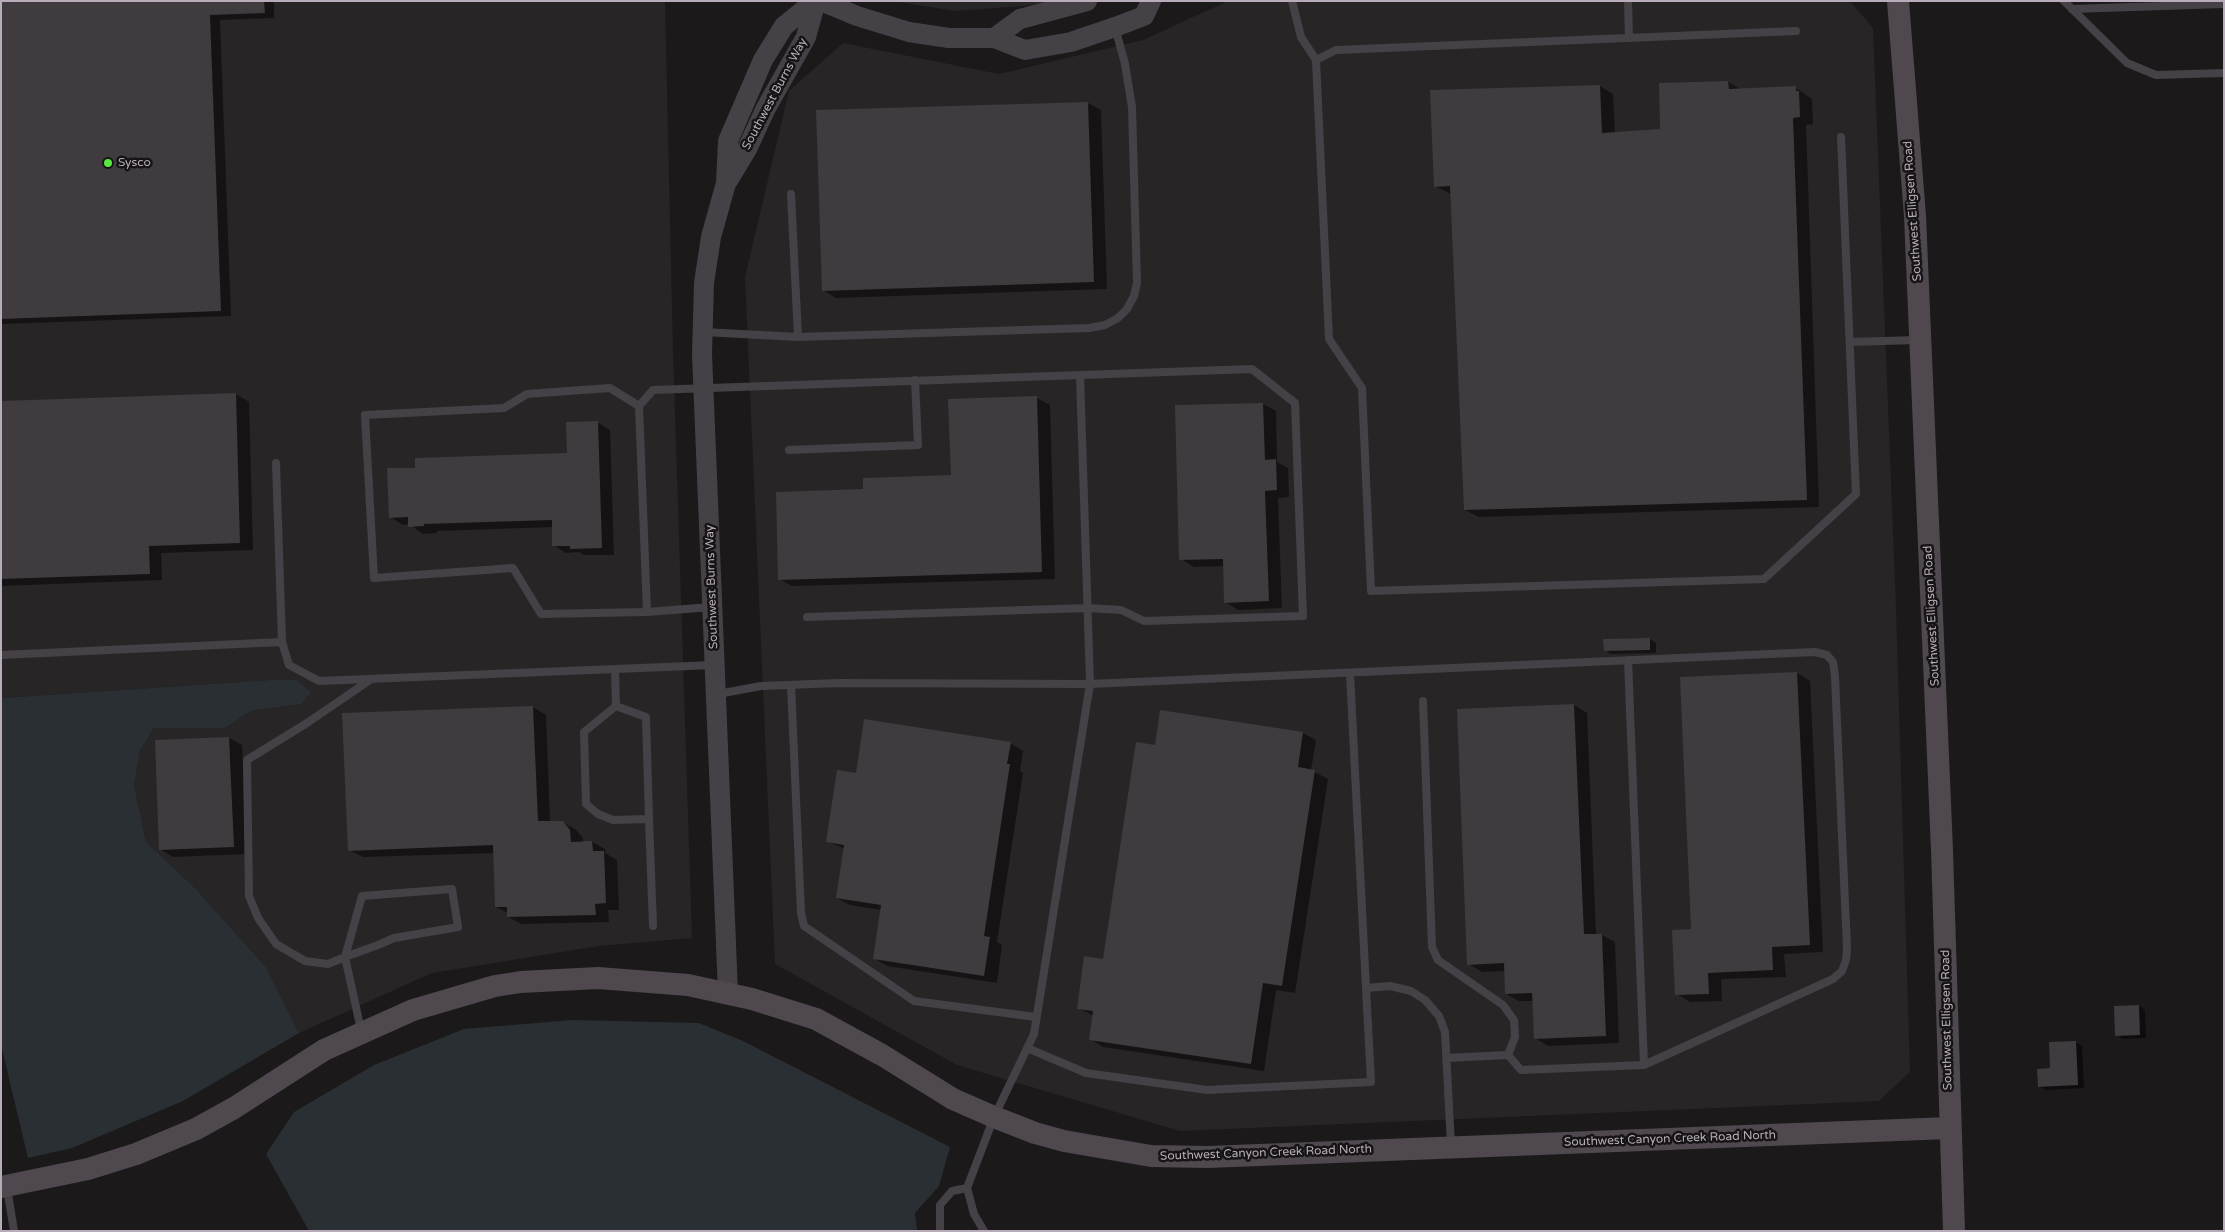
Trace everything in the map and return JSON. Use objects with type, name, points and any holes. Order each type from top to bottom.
[{"type":"main road","name":"Southwest Elligsen Road","points":[[1898,1],[1915,216],[1942,850],[1954,1231]]},
{"type":"main road","name":"Southwest Canyon Creek Road North","points":[[4,1187],[88,1170],[136,1154],[196,1129],[234,1108],[324,1050],[413,1010],[441,1000],[480,989],[520,982],[598,978],[688,985],[728,993],[816,1019],[882,1055],[953,1099],[1035,1133],[1064,1141],[1151,1156],[1208,1157],[1950,1128]]},
{"type":"street","name":"Southwest Burns Way","points":[[728,993],[702,332],[704,283],[711,237],[726,183],[728,141],[762,60],[784,26],[816,1]]},
{"type":"street","points":[[820,1],[857,16],[908,32],[949,38],[994,38],[1025,50],[1071,42],[1144,16],[1151,1]]},
{"type":"street","points":[[994,38],[1020,19],[1087,1]]},
{"type":"lane","points":[[1292,1],[1301,37],[1316,60],[1329,339],[1362,388],[1371,591],[1764,579],[1856,494],[1841,137]]},
{"type":"lane","points":[[1628,1],[1629,38]]},
{"type":"lane","points":[[2064,1],[2127,63],[2156,75],[2224,72]]},
{"type":"lane","points":[[2072,9],[2224,4]]},
{"type":"lane","points":[[702,332],[798,337],[1089,328],[1105,325],[1118,318],[1127,309],[1134,296],[1137,283],[1132,106],[1125,64],[1115,27]]},
{"type":"lane","points":[[1316,60],[1336,50],[1796,31]]},
{"type":"lane","points":[[791,194],[798,337]]},
{"type":"lane","points":[[1850,342],[1920,340]]},
{"type":"lane","points":[[647,612],[639,406],[653,390],[1252,369],[1296,403],[1302,616],[1144,621],[1120,610],[1088,608],[807,617]]},
{"type":"lane","points":[[984,1231],[974,1214],[967,1188],[994,1116],[1034,1034],[1090,684],[1080,375]]},
{"type":"lane","points":[[789,450],[918,445],[915,380]]},
{"type":"lane","points":[[639,406],[610,388],[527,394],[504,408],[366,415],[374,578],[514,568],[542,614],[647,612],[713,607]]},
{"type":"lane","points":[[276,463],[282,642],[288,665],[318,681],[716,665]]},
{"type":"lane","points":[[1,655],[282,642]]},
{"type":"lane","points":[[717,694],[761,686],[1090,684],[1815,652],[1826,655],[1833,662],[1846,938],[1846,960],[1842,971],[1834,979],[1644,1065],[1521,1070],[1508,1055]]},
{"type":"lane","points":[[1628,660],[1644,1065]]},
{"type":"lane","points":[[615,669],[616,706]]},
{"type":"lane","points":[[1027,1048],[1086,1073],[1207,1090],[1371,1082],[1350,673]]},
{"type":"lane","points":[[362,1032],[345,957],[362,896],[452,889],[458,928],[394,938],[345,957],[328,964],[305,961],[276,944],[258,918],[249,896],[247,760],[307,723],[370,680]]},
{"type":"lane","points":[[791,685],[801,913],[804,926],[914,1001],[1036,1017]]},
{"type":"lane","points":[[1423,701],[1432,947],[1438,960],[1503,1006],[1514,1020],[1516,1037],[1508,1055]]},
{"type":"lane","points":[[616,706],[584,732],[586,804],[598,814],[613,820],[649,819]]},
{"type":"lane","points":[[616,706],[646,717],[652,926]]},
{"type":"lane","points":[[1366,988],[1390,986],[1411,992],[1425,1000],[1439,1016],[1445,1032],[1451,1148]]},
{"type":"lane","points":[[1447,1058],[1508,1055]]},
{"type":"lane","points":[[4,1187],[14,1231]]},
{"type":"lane","points":[[940,1231],[940,1205],[952,1191],[967,1188]]},
{"type":"shaded area","points":[[1,1],[665,1],[673,352],[692,938],[599,946],[432,973],[299,1033],[266,967],[193,886],[146,842],[134,785],[140,751],[154,728],[225,728],[251,711],[301,704],[270,680],[1,698]]},
{"type":"shaded area","points":[[892,1],[1049,1],[1037,5],[955,11]]},
{"type":"shaded area","points":[[1228,1],[1850,1],[1873,28],[1896,608],[1910,1072],[1879,1101],[1180,1131],[957,1065],[775,964],[745,277],[789,91],[843,43],[999,74],[1143,40]]},
{"type":"shaded area","points":[[270,680],[296,680],[311,692],[301,704],[251,711],[225,728],[154,728],[140,751],[134,785],[146,842],[193,886],[266,967],[299,1033],[183,1101],[72,1148],[28,1158],[1,1045],[1,698]]},
{"type":"shaded area","points":[[573,1020],[699,1023],[743,1041],[950,1147],[939,1186],[915,1213],[917,1231],[309,1231],[266,1154],[294,1112],[374,1065],[464,1029]]},
{"type":"building","name":"Sysco","points":[[1,1],[264,1],[265,13],[210,15],[221,311],[1,319]]},
{"type":"building","points":[[1728,81],[1729,89],[1796,86],[1796,91],[1799,91],[1800,117],[1793,118],[1807,500],[1464,510],[1450,186],[1434,187],[1430,90],[1600,85],[1602,133],[1660,129],[1659,83]]},
{"type":"building","points":[[1088,102],[1094,282],[822,291],[816,110]]},
{"type":"building","points":[[236,393],[240,543],[149,546],[150,574],[1,579],[1,401]]},
{"type":"building","points":[[1037,396],[1042,572],[778,580],[776,492],[863,489],[863,478],[951,475],[948,399]]},
{"type":"building","points":[[1263,403],[1265,460],[1276,459],[1277,490],[1265,491],[1269,601],[1224,603],[1223,559],[1179,560],[1175,405]]},
{"type":"building","points":[[598,421],[602,548],[570,549],[570,546],[552,546],[552,520],[424,524],[424,526],[408,527],[408,517],[389,518],[387,468],[415,468],[415,458],[567,453],[566,422]]},
{"type":"building","points":[[1650,638],[1650,650],[1604,651],[1603,639]]},
{"type":"building","points":[[1797,672],[1810,945],[1772,947],[1773,970],[1708,973],[1709,994],[1675,995],[1672,930],[1691,929],[1680,677]]},
{"type":"building","points":[[1574,704],[1584,934],[1602,934],[1606,1036],[1534,1039],[1532,993],[1505,994],[1504,963],[1467,965],[1457,709]]},
{"type":"building","points":[[533,706],[538,821],[563,821],[570,830],[571,842],[592,841],[593,851],[604,851],[606,903],[595,904],[596,915],[507,917],[507,907],[495,907],[493,845],[348,851],[342,713]]},
{"type":"building","points":[[1160,710],[1303,732],[1298,767],[1315,770],[1282,986],[1263,983],[1251,1064],[1089,1040],[1093,1011],[1077,1009],[1084,956],[1103,959],[1136,742],[1155,745]]},
{"type":"building","points":[[864,719],[1011,742],[1007,764],[1010,764],[984,936],[990,937],[984,976],[873,959],[881,905],[836,898],[844,845],[826,842],[837,770],[856,773]]},
{"type":"building","points":[[229,737],[234,847],[159,850],[155,740]]},
{"type":"building","points":[[2139,1005],[2140,1035],[2115,1036],[2114,1006]]},
{"type":"building","points":[[2076,1041],[2078,1085],[2038,1087],[2037,1069],[2050,1068],[2049,1042]]},
{"type":"place","name":"Sysco","points":[[108,163]]}]
